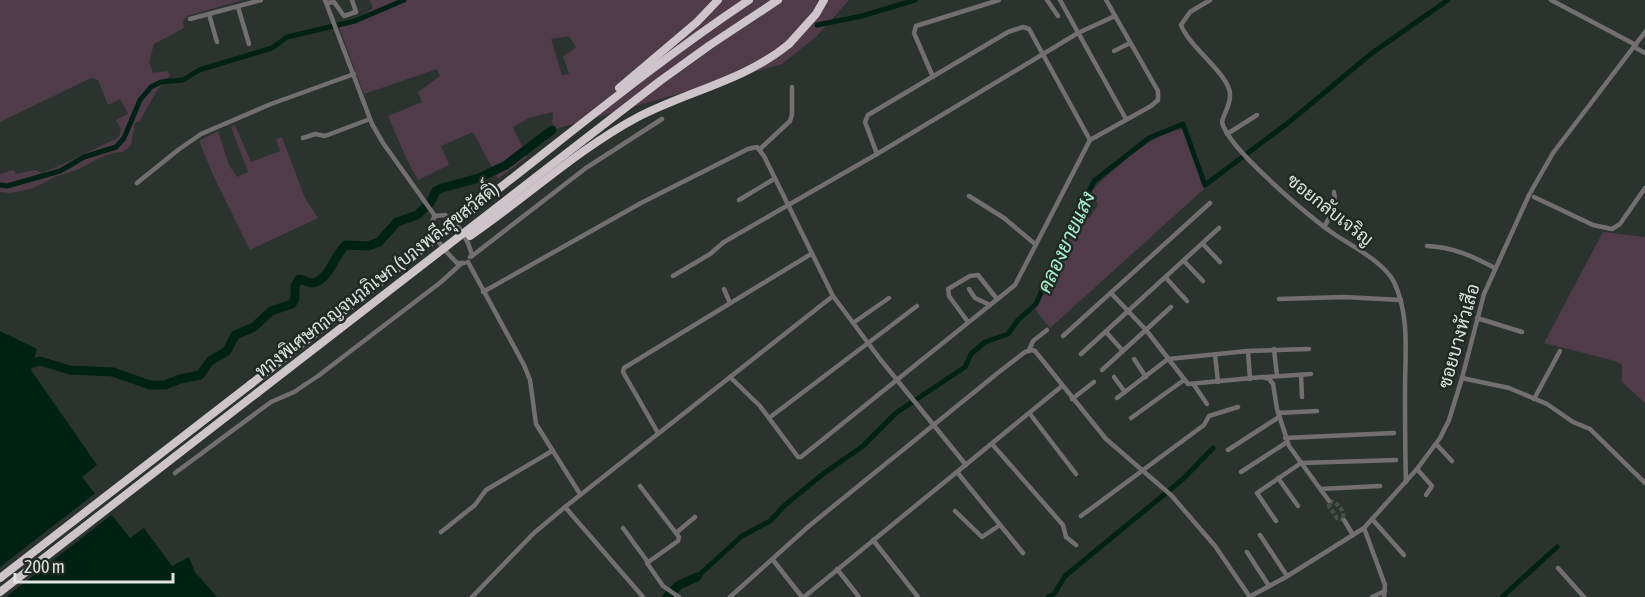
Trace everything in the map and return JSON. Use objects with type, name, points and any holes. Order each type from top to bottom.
[{"type":"highway","points":[[582,123],[632,76],[697,22],[718,0]]},
{"type":"highway","name":"ทางพิเศษกาญจนาภิเษก (บางพลี-สุขสวัสดิ์)","points":[[0,578],[582,123],[702,31],[749,0]]},
{"type":"highway","name":"ทางพิเศษกาญจนาภิเษก (บางพลี-สุขสวัสดิ์)","points":[[0,592],[660,81],[777,0]]},
{"type":"highway","points":[[397,285],[488,223],[607,135],[665,104],[755,68],[774,57],[804,29],[824,0]]},
{"type":"street","points":[[190,19],[261,0]]},
{"type":"street","points":[[351,0],[356,12],[344,16],[334,2],[326,2],[370,119],[383,143],[435,216]]},
{"type":"street","points":[[933,77],[916,38],[914,29],[916,26],[999,0]]},
{"type":"street","points":[[1047,0],[1058,16]]},
{"type":"street","points":[[1060,0],[1126,119]]},
{"type":"street","points":[[730,377],[769,418],[801,458],[1015,285],[1090,140],[1158,100],[1159,95],[1106,0]]},
{"type":"street","points":[[1210,0],[1190,12],[1181,25],[1189,40],[1207,58],[1229,88],[1230,101],[1222,122],[1227,134],[1257,115]]},
{"type":"street","points":[[1551,0],[1645,53]]},
{"type":"street","points":[[238,7],[249,44]]},
{"type":"street","points":[[209,14],[217,42]]},
{"type":"street","points":[[673,276],[710,254],[724,242],[877,154],[1078,33],[1115,16]]},
{"type":"street","points":[[877,154],[865,122],[868,115],[1008,32],[1023,27],[1029,29],[1090,140]]},
{"type":"street","name":"ซอยบางหัวเสือ","points":[[1249,597],[1364,528],[1406,482],[1436,444],[1449,420],[1484,294],[1531,196],[1553,153],[1645,32]]},
{"type":"street","points":[[1114,51],[1130,42]]},
{"type":"street","points":[[137,183],[201,134],[271,104],[354,74]]},
{"type":"street","points":[[760,149],[790,121],[792,87]]},
{"type":"street","points":[[303,138],[315,134],[325,136],[370,119]]},
{"type":"street","points":[[175,473],[271,402],[294,392],[318,376],[586,168],[662,119]]},
{"type":"street","name":"ซอยกลับเจริญ","points":[[1227,134],[1245,156],[1290,198],[1324,227],[1385,269],[1395,284],[1405,318],[1406,482]]},
{"type":"street","points":[[483,292],[641,203],[748,148],[757,147],[833,296],[897,381],[966,465]]},
{"type":"street","points":[[739,200],[774,179]]},
{"type":"street","points":[[1531,196],[1593,225],[1612,229],[1620,224],[1645,188]]},
{"type":"street","points":[[1324,227],[1332,211],[1334,192]]},
{"type":"street","points":[[969,196],[1004,218],[1035,244]]},
{"type":"street","points":[[1063,336],[1210,203]]},
{"type":"street","points":[[435,216],[445,215],[454,221],[468,243],[472,256]]},
{"type":"street","points":[[435,216],[431,226],[437,238],[452,258],[458,262],[465,262]]},
{"type":"street","points":[[1081,354],[1219,228]]},
{"type":"street","points":[[1203,243],[1220,262]]},
{"type":"street","points":[[1427,246],[1461,251],[1495,268]]},
{"type":"street","points":[[658,433],[622,370],[811,254]]},
{"type":"street","points":[[1184,261],[1203,281]]},
{"type":"street","points":[[465,262],[524,366],[530,380],[536,424],[580,494]]},
{"type":"street","points":[[968,322],[949,296],[948,292],[951,287],[970,276],[978,275],[997,299]]},
{"type":"street","points":[[1166,278],[1187,301]]},
{"type":"street","points":[[969,288],[975,298],[990,305]]},
{"type":"street","points":[[724,289],[730,303]]},
{"type":"street","points":[[1111,292],[1146,330],[1190,385],[1263,377],[1311,375]]},
{"type":"street","points":[[472,597],[528,540],[580,494],[833,296]]},
{"type":"street","points":[[1279,300],[1344,297],[1401,300]]},
{"type":"street","points":[[853,323],[889,298]]},
{"type":"street","points":[[769,418],[917,306]]},
{"type":"street","points":[[1102,370],[1171,307]]},
{"type":"street","points":[[1477,318],[1522,332]]},
{"type":"street","points":[[730,597],[810,526],[1029,350],[1033,341],[1047,330]]},
{"type":"street","points":[[1106,332],[1123,351]]},
{"type":"street","points":[[1117,398],[1168,360],[1248,351],[1310,349]]},
{"type":"street","points":[[1029,350],[1035,351],[1106,439],[1172,495],[1215,546],[1249,597]]},
{"type":"street","points":[[1274,350],[1276,376]]},
{"type":"street","points":[[1248,351],[1250,379]]},
{"type":"street","points":[[1534,399],[1560,351]]},
{"type":"street","points":[[1215,354],[1218,382]]},
{"type":"street","points":[[1134,359],[1146,377]]},
{"type":"street","points":[[1301,375],[1302,397]]},
{"type":"street","points":[[1114,377],[1125,392]]},
{"type":"street","points":[[1263,377],[1269,379],[1273,384],[1278,415],[1286,440],[1329,501]]},
{"type":"street","points":[[1462,378],[1509,388],[1547,404],[1573,422],[1590,429],[1645,483]]},
{"type":"street","points":[[1131,418],[1184,380]]},
{"type":"street","points":[[1072,399],[1094,382]]},
{"type":"street","points":[[1194,385],[1207,404]]},
{"type":"street","points":[[773,560],[803,597],[1062,386]]},
{"type":"street","points":[[1081,516],[1204,425],[1209,416],[1238,407]]},
{"type":"street","points":[[1228,450],[1278,415],[1317,411]]},
{"type":"street","points":[[1030,414],[1076,474]]},
{"type":"street","points":[[1241,472],[1286,440],[1394,433]]},
{"type":"street","points":[[992,444],[1063,525],[1066,537],[1076,545]]},
{"type":"street","points":[[1436,444],[1452,461]]},
{"type":"street","points":[[441,532],[475,505],[491,486],[552,451]]},
{"type":"street","points":[[1276,521],[1257,495],[1259,491],[1301,463],[1396,460]]},
{"type":"street","points":[[1417,469],[1432,486],[1426,495]]},
{"type":"street","points":[[957,472],[1023,553]]},
{"type":"street","points":[[1278,478],[1298,506]]},
{"type":"street","points":[[640,486],[676,533],[678,540],[647,561]]},
{"type":"street","points":[[1320,489],[1380,486]]},
{"type":"street","points":[[565,507],[643,597]]},
{"type":"street","points":[[955,511],[982,537],[1000,525]]},
{"type":"street","points":[[676,533],[695,517]]},
{"type":"street","points":[[1372,519],[1404,555]]},
{"type":"street","points":[[1344,520],[1353,535]]},
{"type":"street","points":[[623,528],[649,567],[668,590],[677,596]]},
{"type":"street","points":[[1364,528],[1385,594],[1372,597]]},
{"type":"street","points":[[1260,535],[1287,576]]},
{"type":"street","points":[[873,540],[918,597]]},
{"type":"street","points":[[1247,552],[1269,586]]},
{"type":"street","points":[[1558,568],[1584,597]]},
{"type":"street","points":[[837,569],[859,597]]},
{"type":"shaded area","points":[[0,0],[243,0],[187,16],[183,21],[184,28],[154,44],[149,62],[153,73],[167,71],[170,75],[156,92],[140,121],[135,123],[131,145],[123,152],[112,153],[97,159],[31,189],[10,193],[0,192],[0,174],[13,170],[16,174],[35,170],[42,173],[70,161],[119,137],[121,129],[116,120],[128,114],[120,99],[108,105],[98,80],[91,78],[0,122]]},
{"type":"shaded area","points":[[370,0],[849,0],[817,36],[782,64],[552,130],[553,112],[529,118],[513,127],[527,157],[498,179],[473,132],[441,146],[449,165],[418,180],[388,116],[422,102],[418,92],[440,76],[437,69],[364,94],[339,27],[373,8]],"holes":[[[569,36],[576,47],[563,57],[569,74],[562,75],[551,39]]]},
{"type":"shaded area","points":[[235,125],[251,162],[280,151],[276,139],[282,137],[305,198],[318,218],[250,250],[199,141],[218,131],[229,165],[237,177],[248,172],[231,127]]},
{"type":"shaded area","points":[[1183,129],[1204,189],[1050,328],[1035,309],[1080,214],[1089,218],[1098,205],[1092,191],[1148,143],[1170,132]]},
{"type":"shaded area","points":[[1603,232],[1645,237],[1645,403],[1622,382],[1622,365],[1615,361],[1544,343]]},
{"type":"shaded area","points":[[0,331],[37,349],[31,370],[97,465],[82,477],[130,538],[144,528],[172,566],[189,557],[195,572],[217,597],[0,597]]},
{"type":"pier","points":[[97,492],[114,513],[6,597],[0,597],[0,567]]},
{"type":"waterway","points":[[0,185],[7,186],[60,171],[84,157],[116,147],[124,138],[140,100],[151,87],[161,82],[183,80],[199,70],[272,48],[287,37],[355,21],[404,0]]},
{"type":"waterway","points":[[817,25],[862,16],[915,0]]},
{"type":"waterway","name":"คลองยายแสง","points":[[697,577],[742,536],[770,521],[785,505],[823,474],[863,446],[896,413],[965,367],[971,354],[985,342],[1008,334],[1018,320],[1036,304],[1094,181],[1149,138],[1183,124],[1205,185],[1288,123],[1372,53],[1448,0]]},
{"type":"waterway","points":[[23,366],[40,361],[70,370],[113,372],[150,385],[165,385],[200,375],[210,361],[227,351],[235,335],[254,327],[271,311],[292,304],[295,298],[295,286],[299,279],[313,283],[324,277],[346,245],[368,246],[379,242],[397,222],[417,215],[430,203],[436,191],[479,178],[506,165],[552,130]]},
{"type":"waterway","points":[[1048,597],[1054,594],[1065,576],[1183,479],[1213,448]]},
{"type":"waterway","points":[[1502,597],[1557,547]]},
{"type":"waterway","name":"คลองยายแสง","points":[[667,597],[679,585],[697,577]]},
{"type":"tunnel","points":[[1329,501],[1340,507],[1344,520],[1337,518],[1329,506],[1329,501]]}]
